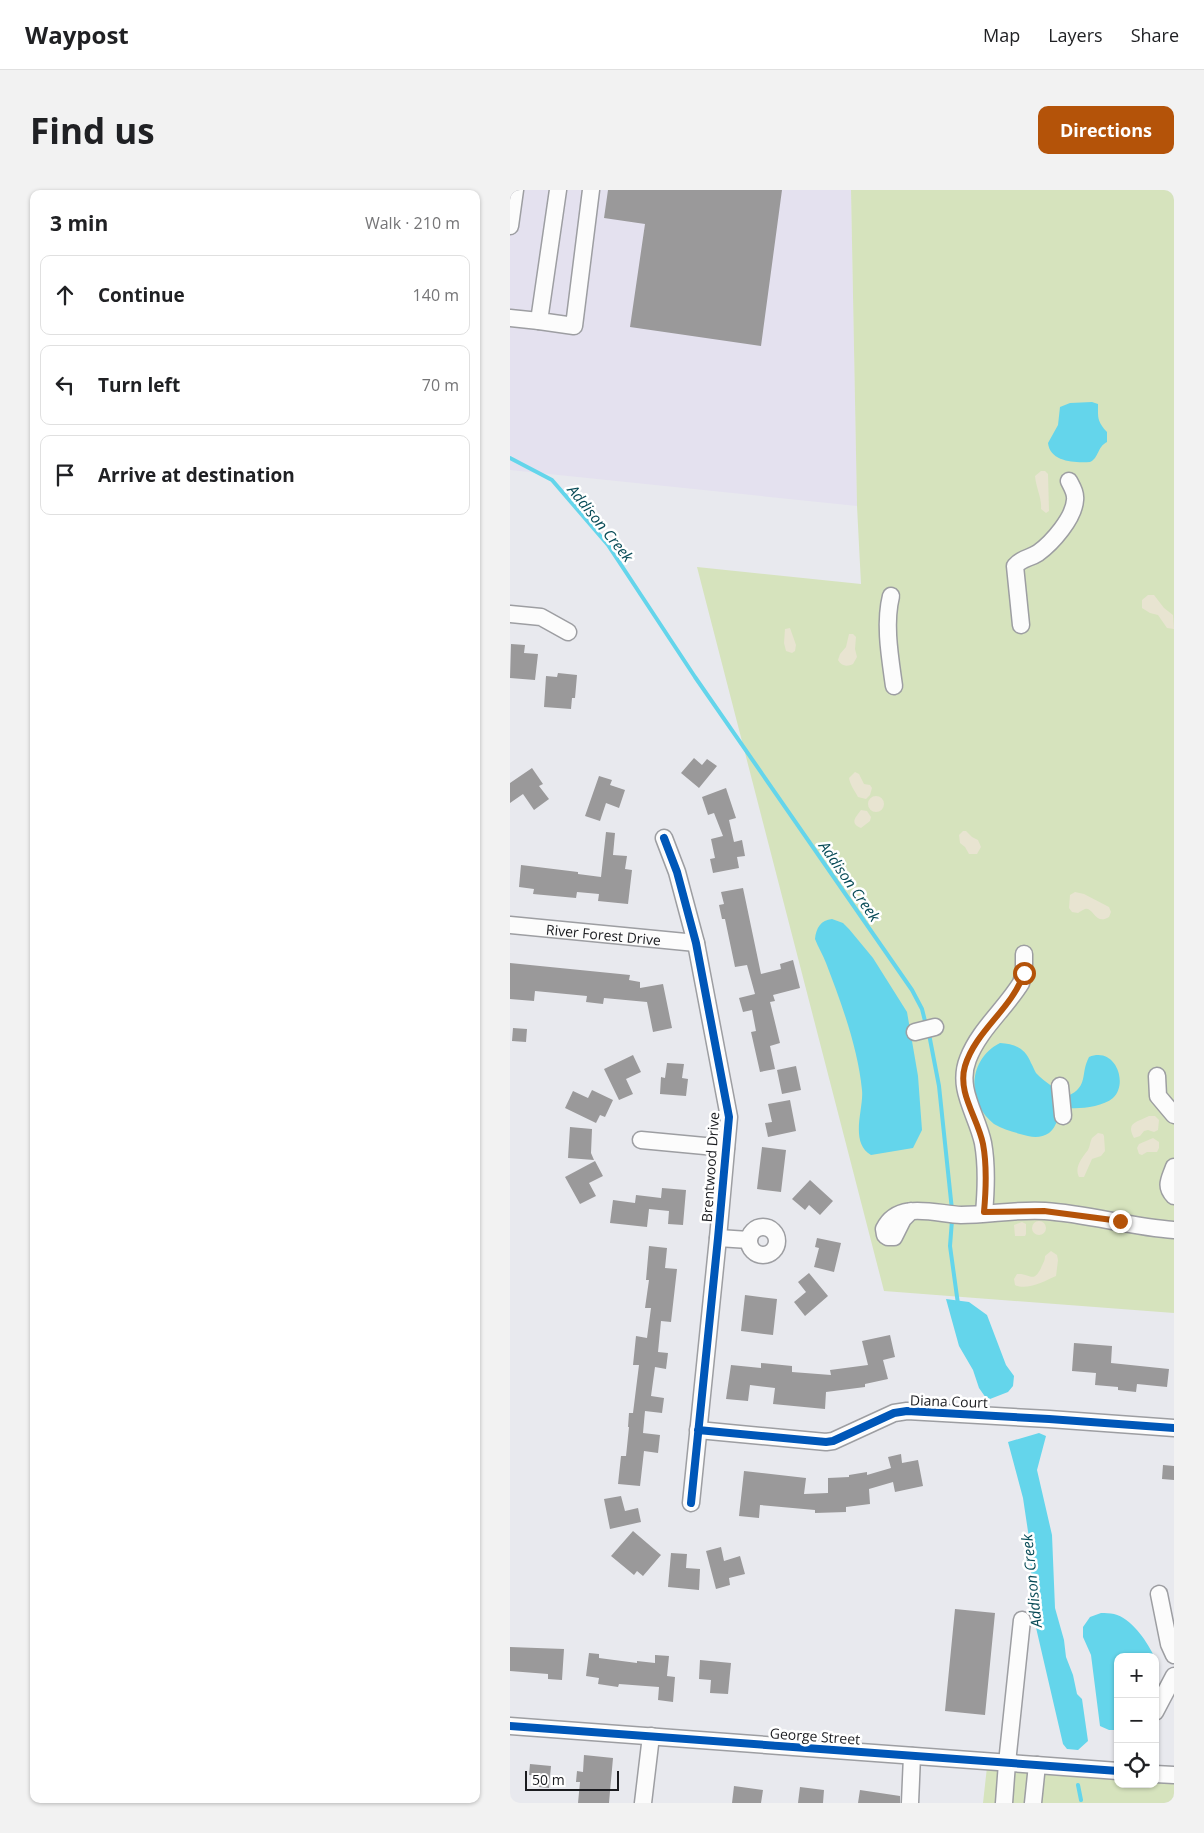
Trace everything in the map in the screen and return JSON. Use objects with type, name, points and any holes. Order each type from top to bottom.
[{"type":"street","points":[[510,226],[515,190]]},
{"type":"street","points":[[540,321],[558,190]]},
{"type":"street","points":[[510,318],[574,326],[592,190]]},
{"type":"street","points":[[1021,625],[1015,566],[1020,560],[1036,554],[1059,533],[1073,509],[1076,499],[1069,481]]},
{"type":"street","points":[[891,596],[888,606],[889,651],[894,686]]},
{"type":"street","points":[[510,614],[541,616],[568,632]]},
{"type":"street","name":"Brentwood Drive","points":[[664,838],[677,872],[696,943],[729,1117],[691,1502]]},
{"type":"street","name":"River Forest Drive","points":[[510,926],[696,943]]},
{"type":"street","points":[[984,1212],[985,1176],[982,1142],[977,1122],[965,1092],[963,1075],[973,1048],[1021,983],[1024,973],[1024,954]]},
{"type":"street","points":[[1157,1076],[1158,1096],[1174,1115]]},
{"type":"street","points":[[1060,1086],[1063,1116]]},
{"type":"street","name":"Brentwood Drive","points":[[641,1140],[726,1148]]},
{"type":"street","points":[[1174,1167],[1168,1182],[1168,1188],[1174,1196]]},
{"type":"street","points":[[911,1211],[960,1215],[984,1212],[1044,1211],[1070,1213],[1174,1230]]},
{"type":"street","name":"Brentwood Drive","points":[[718,1238],[749,1240]]},
{"type":"street","name":"Diana Court","points":[[698,1430],[826,1442],[833,1441],[894,1413],[907,1411],[1174,1428]]},
{"type":"street","points":[[1159,1594],[1169,1644],[1174,1655]]},
{"type":"street","points":[[1004,1803],[1022,1620]]},
{"type":"street","points":[[1159,1704],[1174,1676]]},
{"type":"street","name":"George Street","points":[[510,1726],[1114,1771]]},
{"type":"street","points":[[643,1803],[650,1736]]},
{"type":"street","points":[[910,1803],[912,1756]]},
{"type":"street","points":[[1033,1803],[1037,1765]]},
{"type":"street","points":[[1159,1774],[1174,1775]]},
{"type":"shaded area","points":[[510,190],[851,190],[857,506],[510,470]]},
{"type":"green space","points":[[851,190],[1174,190],[1174,1313],[884,1291],[697,567],[861,584],[857,506]]},
{"type":"green space","points":[[987,1767],[1114,1777],[1114,1788],[1159,1788],[1159,1780],[1174,1781],[1174,1803],[983,1803]]},
{"type":"sand","points":[[1041,471],[1045,471],[1048,474],[1049,511],[1046,513],[1041,509],[1041,501],[1036,485],[1035,476]]},
{"type":"sand","points":[[1148,595],[1154,595],[1164,608],[1173,615],[1174,629],[1167,628],[1158,615],[1142,608],[1142,600]]},
{"type":"sand","points":[[790,628],[796,645],[795,651],[792,653],[786,651],[784,643],[785,629]]},
{"type":"sand","points":[[849,634],[853,634],[856,637],[855,649],[857,657],[853,664],[846,666],[842,665],[838,660],[846,647]]},
{"type":"sand","points":[[855,772],[859,774],[864,784],[870,785],[872,788],[870,795],[866,799],[858,797],[850,783],[849,778]]},
{"type":"sand","points":[[876,796],[884,804],[876,812],[868,804]]},
{"type":"sand","points":[[861,810],[867,811],[871,817],[870,821],[861,828],[854,822]]},
{"type":"sand","points":[[966,831],[978,840],[981,847],[977,854],[969,854],[960,843],[959,835]]},
{"type":"sand","points":[[1075,892],[1084,894],[1109,907],[1111,912],[1109,917],[1104,919],[1097,918],[1088,909],[1078,913],[1072,912],[1069,908],[1070,895]]},
{"type":"sand","points":[[1149,1116],[1155,1116],[1159,1120],[1158,1130],[1154,1132],[1144,1131],[1140,1136],[1134,1138],[1131,1129],[1134,1123]]},
{"type":"sand","points":[[1098,1133],[1104,1136],[1105,1151],[1101,1156],[1092,1159],[1084,1177],[1079,1177],[1077,1170],[1079,1163],[1088,1150],[1092,1138]]},
{"type":"sand","points":[[1153,1138],[1159,1142],[1157,1152],[1139,1154],[1137,1148],[1139,1144]]},
{"type":"sand","points":[[1039,1221],[1044,1223],[1046,1228],[1044,1233],[1039,1235],[1034,1233],[1032,1228],[1034,1223]]},
{"type":"sand","points":[[1022,1222],[1026,1224],[1025,1236],[1015,1236],[1014,1225]]},
{"type":"sand","points":[[1051,1251],[1057,1255],[1058,1260],[1056,1276],[1030,1286],[1019,1287],[1015,1285],[1014,1279],[1017,1274],[1031,1277],[1036,1276],[1045,1256]]},
{"type":"water","points":[[1092,402],[1098,404],[1099,419],[1107,432],[1107,442],[1090,462],[1077,462],[1058,458],[1053,454],[1048,443],[1058,425],[1060,407],[1070,403]]},
{"type":"water","points":[[832,919],[843,923],[873,958],[907,1012],[918,1076],[922,1130],[913,1148],[871,1155],[864,1149],[861,1142],[859,1125],[862,1090],[857,1058],[837,993],[815,939],[820,925]]},
{"type":"water","points":[[1000,1043],[1010,1044],[1023,1050],[1036,1073],[1051,1086],[1068,1096],[1075,1092],[1082,1084],[1089,1057],[1098,1055],[1106,1057],[1117,1068],[1120,1084],[1118,1091],[1113,1098],[1103,1104],[1085,1108],[1068,1108],[1046,1135],[1027,1136],[1003,1129],[994,1124],[985,1115],[975,1093],[974,1081],[982,1059],[989,1050]]},
{"type":"water","points":[[946,1299],[969,1302],[987,1315],[1006,1365],[1014,1376],[1013,1386],[1008,1392],[990,1399],[986,1398],[979,1388],[973,1370],[959,1346]]},
{"type":"water","points":[[1039,1433],[1046,1436],[1037,1470],[1052,1535],[1055,1608],[1064,1640],[1066,1657],[1073,1675],[1077,1694],[1082,1699],[1088,1741],[1078,1750],[1067,1749],[1063,1744],[1034,1619],[1029,1538],[1023,1498],[1008,1442]]},
{"type":"water","points":[[1101,1613],[1120,1616],[1142,1636],[1152,1653],[1114,1653],[1114,1730],[1100,1726],[1091,1655],[1083,1637],[1083,1627],[1090,1617]]},
{"type":"building","points":[[608,190],[782,190],[761,346],[630,327],[645,224],[604,218]]},
{"type":"building","points":[[511,644],[525,645],[524,653],[538,654],[535,680],[510,678]]},
{"type":"building","points":[[558,673],[577,675],[575,698],[572,698],[571,709],[544,707],[546,676],[557,677]]},
{"type":"building","points":[[694,758],[702,765],[707,759],[717,766],[699,788],[681,773]]},
{"type":"building","points":[[532,768],[543,784],[539,786],[549,799],[534,810],[523,794],[510,803],[510,783]]},
{"type":"building","points":[[599,776],[612,780],[610,785],[625,790],[619,808],[606,803],[600,821],[585,816]]},
{"type":"building","points":[[726,788],[736,818],[729,820],[734,842],[742,840],[745,856],[737,857],[739,868],[713,873],[710,859],[715,858],[711,839],[723,836],[714,813],[708,815],[702,797]]},
{"type":"building","points":[[606,832],[615,833],[613,855],[627,856],[625,869],[632,870],[628,904],[598,901],[599,894],[577,892],[576,898],[533,894],[534,889],[519,887],[521,865],[578,872],[578,874],[601,877]]},
{"type":"building","points":[[743,888],[761,974],[781,969],[780,964],[793,960],[800,988],[773,995],[775,1001],[770,1002],[780,1043],[770,1046],[775,1069],[760,1072],[751,1032],[756,1031],[752,1010],[743,1012],[739,998],[755,994],[747,965],[735,967],[725,919],[722,919],[719,905],[724,904],[721,892]]},
{"type":"building","points":[[510,963],[630,975],[629,980],[640,982],[640,988],[663,984],[672,1028],[653,1032],[647,1002],[604,998],[603,1004],[586,1002],[587,996],[535,991],[534,1001],[510,999]]},
{"type":"building","points":[[513,1028],[527,1029],[526,1042],[512,1041]]},
{"type":"building","points":[[633,1055],[641,1072],[626,1079],[633,1094],[619,1100],[604,1069]]},
{"type":"building","points":[[667,1063],[684,1064],[682,1078],[688,1079],[686,1096],[660,1094],[661,1077],[665,1078]]},
{"type":"building","points":[[796,1066],[801,1090],[782,1094],[777,1070]]},
{"type":"building","points":[[592,1090],[613,1100],[605,1117],[600,1115],[596,1123],[565,1108],[573,1091],[588,1098]]},
{"type":"building","points":[[790,1100],[796,1131],[768,1137],[765,1123],[772,1122],[768,1104]]},
{"type":"building","points":[[570,1127],[592,1129],[591,1153],[594,1160],[568,1158]]},
{"type":"building","points":[[762,1147],[786,1150],[781,1192],[757,1189]]},
{"type":"building","points":[[595,1161],[603,1176],[589,1183],[596,1196],[580,1204],[565,1177]]},
{"type":"building","points":[[810,1180],[833,1201],[820,1215],[809,1205],[805,1210],[792,1199]]},
{"type":"building","points":[[662,1188],[686,1190],[683,1225],[668,1224],[669,1211],[649,1209],[647,1227],[610,1223],[613,1200],[635,1203],[636,1195],[661,1198]]},
{"type":"building","points":[[817,1238],[841,1243],[834,1272],[814,1267],[819,1248],[815,1247]]},
{"type":"building","points":[[649,1246],[667,1248],[665,1268],[677,1269],[671,1322],[661,1321],[658,1352],[668,1353],[666,1369],[655,1367],[651,1396],[664,1398],[662,1413],[645,1411],[643,1433],[660,1435],[658,1453],[644,1451],[640,1486],[618,1484],[621,1456],[626,1456],[629,1413],[633,1413],[639,1365],[633,1365],[636,1336],[647,1338],[651,1308],[645,1308],[649,1280],[646,1280]]},
{"type":"building","points":[[809,1273],[828,1296],[805,1316],[794,1302],[806,1292],[798,1282]]},
{"type":"building","points":[[745,1295],[777,1299],[773,1335],[741,1331]]},
{"type":"building","points":[[890,1335],[895,1357],[883,1360],[888,1379],[865,1384],[865,1387],[826,1392],[825,1409],[773,1404],[775,1388],[750,1385],[748,1401],[726,1399],[731,1365],[761,1368],[761,1363],[792,1366],[792,1372],[831,1375],[830,1370],[868,1365],[862,1341]]},
{"type":"building","points":[[1074,1343],[1112,1346],[1111,1363],[1169,1369],[1167,1387],[1137,1384],[1136,1392],[1118,1390],[1118,1387],[1095,1385],[1096,1373],[1072,1371]]},
{"type":"building","points":[[901,1454],[902,1463],[918,1460],[923,1486],[895,1492],[893,1482],[869,1489],[870,1504],[846,1507],[846,1512],[815,1513],[815,1510],[760,1505],[759,1518],[739,1516],[744,1471],[806,1478],[804,1494],[828,1493],[828,1478],[849,1477],[849,1475],[867,1472],[867,1475],[891,1468],[888,1457]]},
{"type":"building","points":[[1163,1465],[1174,1466],[1174,1480],[1162,1479]]},
{"type":"building","points":[[621,1496],[625,1511],[638,1508],[641,1522],[610,1529],[604,1499]]},
{"type":"building","points":[[633,1531],[661,1555],[643,1576],[637,1571],[634,1575],[611,1556]]},
{"type":"building","points":[[721,1547],[724,1561],[740,1556],[745,1574],[729,1578],[730,1585],[716,1589],[706,1551]]},
{"type":"building","points":[[671,1553],[687,1554],[686,1568],[700,1569],[699,1590],[668,1587]]},
{"type":"building","points":[[955,1609],[995,1613],[985,1715],[945,1711]]},
{"type":"building","points":[[510,1647],[564,1649],[562,1680],[548,1679],[548,1674],[510,1671]]},
{"type":"building","points":[[589,1653],[599,1654],[599,1658],[637,1663],[637,1661],[655,1663],[655,1655],[669,1656],[667,1676],[675,1677],[673,1702],[658,1700],[659,1687],[619,1684],[618,1687],[598,1684],[599,1678],[586,1676]]},
{"type":"building","points":[[700,1660],[731,1663],[728,1694],[710,1693],[711,1680],[699,1679]]},
{"type":"building","points":[[584,1755],[613,1758],[609,1803],[578,1803],[580,1782],[576,1782],[577,1771],[583,1772]]},
{"type":"building","points":[[530,1764],[551,1766],[549,1788],[539,1787],[540,1776],[529,1775]]},
{"type":"building","points":[[734,1786],[763,1790],[761,1803],[732,1803]]},
{"type":"building","points":[[800,1787],[824,1790],[823,1803],[798,1803]]},
{"type":"building","points":[[860,1790],[900,1796],[900,1803],[858,1803]]},
{"type":"waterway","name":"Addison Creek","points":[[510,458],[552,480],[608,545],[695,677],[912,990],[922,1009],[926,1025]]},
{"type":"waterway","name":"Addison Creek","points":[[929,1034],[939,1086],[952,1210]]},
{"type":"waterway","name":"Addison Creek","points":[[952,1220],[950,1246],[958,1304]]},
{"type":"waterway","name":"Addison Creek","points":[[1078,1785],[1081,1800]]},
{"type":"cycle path","points":[[664,838],[677,872],[696,943],[729,1117],[691,1503]]},
{"type":"cycle path","points":[[698,1430],[826,1442],[833,1441],[894,1413],[907,1411],[1174,1428]]},
{"type":"cycle path","points":[[510,1726],[1114,1771]]},
{"type":"route","points":[[1024,973],[1015,993],[978,1039],[964,1068],[963,1084],[968,1102],[980,1130],[984,1151],[984,1212],[1044,1211],[1120,1221]]}]
